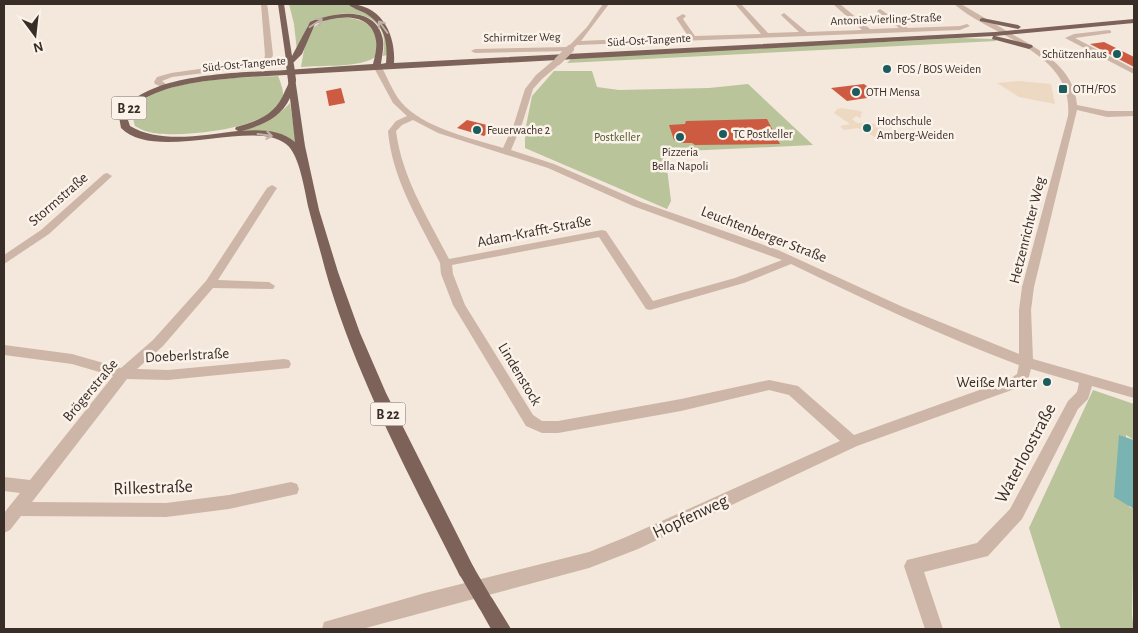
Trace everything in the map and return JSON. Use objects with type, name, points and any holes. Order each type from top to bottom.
[{"type":"main road","name":"B 22","points":[[281,4],[304,170],[324,253],[358,346],[422,487],[466,570],[502,629]]},
{"type":"main road","points":[[350,4],[371,14],[386,28],[390,37],[392,52],[390,65]]},
{"type":"main road","points":[[290,63],[298,54],[312,24],[325,18],[350,16],[366,20],[376,29],[380,39],[377,66]]},
{"type":"main road","points":[[982,20],[1010,26],[1050,29]]},
{"type":"main road","name":"Süd-Ost-Tangente","points":[[166,87],[209,78],[340,68],[1005,33],[1134,21]]},
{"type":"main road","points":[[954,36],[999,39],[1029,47]]},
{"type":"main road","points":[[392,52],[404,59],[437,63]]},
{"type":"main road","name":"B 22","points":[[199,137],[246,127],[270,116],[282,106],[292,82]]},
{"type":"main road","name":"B 22","points":[[166,87],[135,102],[123,117],[124,126],[128,130],[144,137],[162,139],[249,133],[278,137],[290,142],[304,170]]},
{"type":"street","points":[[166,87],[158,82],[160,79],[171,75],[252,65],[267,61],[269,55],[264,4]]},
{"type":"street","name":"Schirmitzer Weg","points":[[506,151],[518,124],[529,90],[539,77],[573,46],[606,4]]},
{"type":"street","points":[[738,4],[766,35]]},
{"type":"street","points":[[836,4],[868,31]]},
{"type":"street","name":"Hetzenrichter Weg","points":[[957,4],[1029,47],[1055,65],[1071,88],[1073,107],[1028,287],[1025,310],[1026,362]]},
{"type":"street","points":[[880,11],[906,30]]},
{"type":"street","points":[[784,15],[804,33]]},
{"type":"street","points":[[683,16],[679,18],[693,38]]},
{"type":"street","name":"Antonie-Vierling-Straße","points":[[573,46],[693,38],[960,28],[967,26]]},
{"type":"street","points":[[1109,32],[1069,38],[1134,72]]},
{"type":"street","name":"Schirmitzer Weg","points":[[475,51],[573,46]]},
{"type":"street","points":[[390,65],[390,92]]},
{"type":"street","name":"Leuchtenberger Straße","points":[[377,66],[397,103],[413,117],[441,131],[551,166],[637,204],[752,244],[792,260],[948,332],[1026,362],[1134,393]]},
{"type":"street","points":[[340,68],[365,70],[382,75]]},
{"type":"street","points":[[1073,107],[1107,114],[1134,113]]},
{"type":"street","name":"Lindenstock","points":[[413,117],[398,123],[392,131],[396,155],[412,197],[446,263],[447,274],[459,305],[528,419],[535,426],[544,428],[558,427],[652,410],[769,385],[793,390],[852,442]]},
{"type":"street","name":"Stormstraße","points":[[4,260],[45,232],[107,176]]},
{"type":"street","name":"Brögerstraße","points":[[4,525],[32,486],[123,374],[158,343],[210,284],[272,188]]},
{"type":"street","name":"Adam-Krafft-Straße","points":[[446,263],[602,233],[650,306],[708,289],[792,260]]},
{"type":"street","points":[[210,284],[269,286]]},
{"type":"street","name":"Doeberlstraße","points":[[4,350],[72,359],[123,374],[168,374],[284,364]]},
{"type":"street","name":"Hopfenweg","points":[[336,628],[589,560],[632,543],[852,442],[1015,383],[1023,376],[1026,362]]},
{"type":"street","name":"Waterloostraße","points":[[934,629],[913,566],[982,550],[1016,514],[1073,405],[1083,395],[1087,380]]},
{"type":"street","points":[[4,484],[32,486]]},
{"type":"street","name":"Rilkestraße","points":[[16,508],[166,510],[228,502],[291,489]]},
{"type":"green space","points":[[289,4],[347,4],[365,12],[377,22],[382,29],[387,45],[387,55],[383,56],[384,38],[376,23],[359,14],[337,14],[316,20],[308,25],[297,51],[294,24]]},
{"type":"green space","points":[[337,17],[356,19],[369,25],[376,37],[375,57],[360,63],[301,67],[309,33],[319,24]]},
{"type":"green space","points":[[959,38],[995,39],[996,41],[567,63],[572,58]]},
{"type":"green space","name":"Postkeller","points":[[554,71],[592,71],[597,87],[619,90],[709,88],[748,84],[813,145],[665,152],[671,201],[667,209],[525,148],[525,131],[532,96]]},
{"type":"green space","points":[[278,76],[283,94],[278,106],[265,116],[247,124],[202,133],[181,134],[149,132],[135,126],[135,110],[146,98],[166,89],[190,83],[242,77]]},
{"type":"green space","points":[[290,103],[296,143],[289,138],[275,133],[259,131],[234,132],[257,125],[271,118]]},
{"type":"green space","points":[[1093,390],[1134,404],[1134,440],[1126,435],[1129,507],[1134,509],[1132,615],[1134,629],[1061,629],[1029,528]]},
{"type":"shaded area","points":[[1019,81],[1051,84],[1055,104],[1019,97],[997,83]]},
{"type":"shaded area","points":[[837,109],[860,111],[863,113],[861,113],[861,118],[856,116],[852,119],[857,123],[877,124],[889,133],[875,137],[858,128],[844,130],[840,126],[850,124],[834,113]]},
{"type":"water","points":[[1119,435],[1134,440],[1134,509],[1114,497]]},
{"type":"building","name":"Schützenhaus","points":[[1104,42],[1134,57],[1134,67],[1090,44]]},
{"type":"building","name":"OTH Mensa","points":[[864,84],[880,96],[847,101],[831,88]]},
{"type":"building","points":[[341,88],[345,103],[329,106],[326,91]]},
{"type":"building","name":"TC Postkeller","points":[[767,119],[780,144],[695,145],[692,143],[681,143],[674,140],[669,125],[685,124],[686,121]]},
{"type":"building","name":"Feuerwache 2","points":[[467,120],[495,127],[484,136],[457,128]]},
{"type":"place","name":"Schützenhaus","points":[[1117,54]]},
{"type":"place","name":"FOS / BOS Weiden","points":[[887,69]]},
{"type":"place","name":"OTH/FOS","points":[[1063,89]]},
{"type":"place","name":"OTH Mensa","points":[[856,92]]},
{"type":"place","name":"Hochschule Amberg-Weiden","points":[[867,128]]},
{"type":"place","name":"Feuerwache 2","points":[[477,130]]},
{"type":"place","name":"TC Postkeller","points":[[723,134]]},
{"type":"place","name":"Pizzeria Bella Napoli","points":[[680,137]]},
{"type":"place","name":"Weiße Marter","points":[[1047,382]]}]
